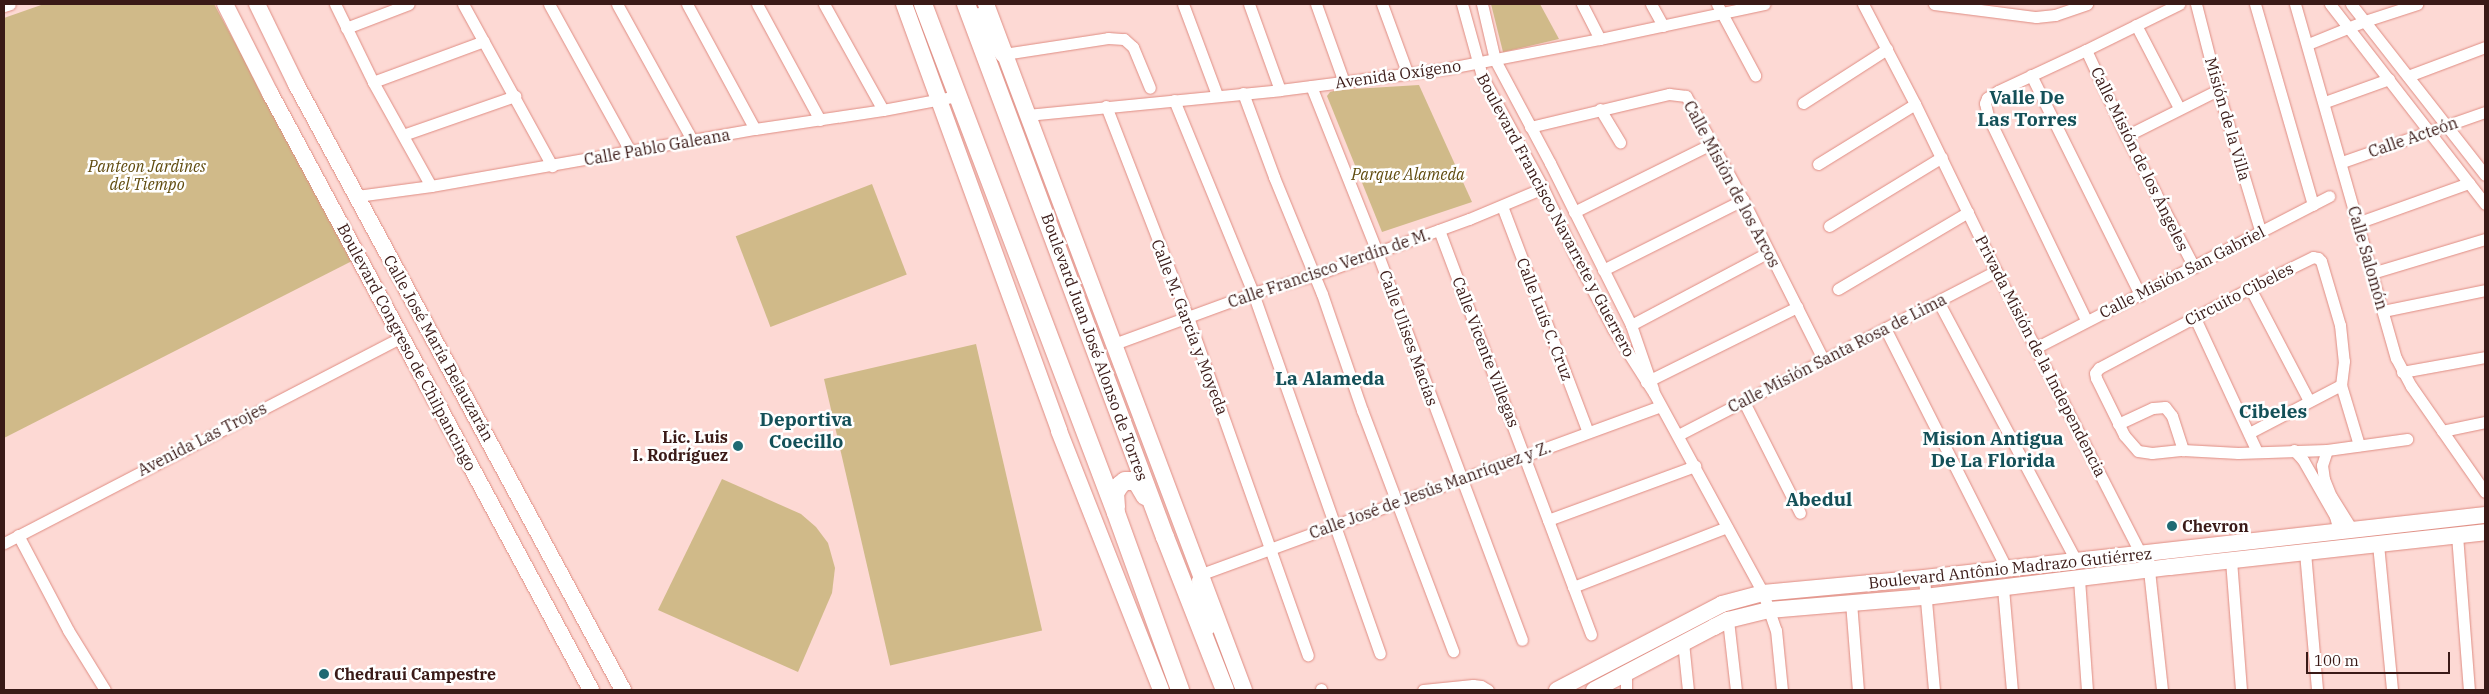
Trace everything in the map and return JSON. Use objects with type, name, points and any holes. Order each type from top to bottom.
[{"type":"main road","points":[[923,4],[948,98],[973,137],[1116,513],[1157,654],[1180,690]]},
{"type":"main road","name":"Boulevard Juan José Alonso de Torres","points":[[966,4],[1165,537],[1225,690]]},
{"type":"main road","points":[[974,4],[1004,54]]},
{"type":"main road","points":[[1116,513],[1115,494],[1120,485],[1125,481],[1134,481],[1143,491],[1165,537]]},
{"type":"main road","points":[[1200,578],[1211,657]]},
{"type":"main road","points":[[1157,654],[1176,666],[1186,690]]},
{"type":"street","points":[[4,6],[10,4]]},
{"type":"street","name":"Boulevard Congreso de Chilpancingo","points":[[225,4],[270,93],[590,688]]},
{"type":"street","name":"Calle José María Belauzarán","points":[[256,4],[296,84],[623,690]]},
{"type":"street","points":[[335,4],[373,82],[431,186]]},
{"type":"street","points":[[346,28],[409,4]]},
{"type":"street","points":[[463,4],[552,166]]},
{"type":"street","points":[[549,4],[630,151]]},
{"type":"street","points":[[617,4],[692,140]]},
{"type":"street","points":[[688,4],[755,129]]},
{"type":"street","points":[[757,4],[820,120]]},
{"type":"street","points":[[824,4],[883,110]]},
{"type":"street","points":[[904,4],[948,98],[956,144],[1072,465],[1157,654],[1161,690]]},
{"type":"street","points":[[986,4],[1200,578],[1244,690]]},
{"type":"street","points":[[1183,4],[1217,96]]},
{"type":"street","points":[[1249,4],[1280,90]]},
{"type":"street","points":[[1316,4],[1344,82]]},
{"type":"street","points":[[1382,4],[1407,72]]},
{"type":"street","name":"Boulevard Francisco Navarrete y Guerrero","points":[[1462,4],[1477,64],[1543,188],[1612,329],[1649,381]]},
{"type":"street","name":"Boulevard Francisco Navarrete y Guerrero","points":[[1482,4],[1496,60],[1631,325],[1649,381],[1660,406],[1678,435],[1763,593],[1776,630],[1782,690]]},
{"type":"street","points":[[1582,4],[1600,39]]},
{"type":"street","points":[[1651,4],[1663,26]]},
{"type":"street","name":"Avenida Oxígeno","points":[[1027,115],[1280,90],[1477,64],[1663,26],[1719,8],[1764,4]]},
{"type":"street","name":"Privada Misión de la Independencia","points":[[1863,4],[1916,104],[1996,271],[2149,570],[2162,690]]},
{"type":"street","points":[[1934,4],[2036,17],[2055,16],[2087,4]]},
{"type":"street","points":[[2086,320],[1986,109],[1987,98],[2179,4]]},
{"type":"street","name":"Misión de la Villa","points":[[2196,4],[2218,90],[2261,233]]},
{"type":"street","points":[[2255,4],[2313,205]]},
{"type":"street","name":"Calle Salomón","points":[[2295,4],[2342,162],[2396,358],[2402,372],[2484,489]]},
{"type":"street","points":[[2330,4],[2485,204]]},
{"type":"street","points":[[2351,4],[2485,175]]},
{"type":"street","points":[[2308,44],[2348,27],[2417,4]]},
{"type":"street","points":[[1719,8],[1755,75]]},
{"type":"street","points":[[2136,24],[2179,108]]},
{"type":"street","points":[[1004,54],[1108,38],[1124,38],[1132,47],[1150,88]]},
{"type":"street","points":[[373,82],[484,41]]},
{"type":"street","points":[[2408,76],[2485,47]]},
{"type":"street","points":[[1802,103],[1887,49]]},
{"type":"street","name":"Calle Misión de los Ángeles","points":[[2086,50],[2126,136],[2194,267]]},
{"type":"street","points":[[2031,75],[2140,295]]},
{"type":"street","points":[[2324,102],[2389,79]]},
{"type":"street","name":"Calle Ulises Macías","points":[[1311,86],[1377,252],[1522,640]]},
{"type":"street","points":[[2126,136],[2218,90]]},
{"type":"street","points":[[1243,93],[1274,177],[1315,275],[1397,504],[1453,651]]},
{"type":"street","name":"Calle Misión de los Arcos","points":[[1530,127],[1669,94],[1682,94],[1686,96],[1694,107],[1743,200],[1823,360]]},
{"type":"street","points":[[403,135],[515,96]]},
{"type":"street","name":"Calle Pablo Galeana","points":[[357,196],[552,166],[755,129],[883,110],[948,98]]},
{"type":"street","points":[[1174,100],[1253,293],[1380,653]]},
{"type":"street","points":[[1818,164],[1916,104]]},
{"type":"street","name":"Calle M. García y Moyeda","points":[[1106,106],[1188,317],[1272,548],[1308,655]]},
{"type":"street","points":[[1600,110],[1620,142]]},
{"type":"street","name":"Calle Acteón","points":[[2342,162],[2485,112]]},
{"type":"street","points":[[956,144],[973,137]]},
{"type":"street","points":[[1574,212],[1713,143]]},
{"type":"street","points":[[1829,226],[1942,157]]},
{"type":"street","points":[[2358,223],[2469,183]]},
{"type":"street","name":"Calle Francisco Verdín de M.","points":[[1114,344],[1253,293],[1315,275],[1439,230],[1543,188]]},
{"type":"street","name":"Calle Misión San Gabriel","points":[[2035,348],[2086,320],[2140,295],[2261,233],[2329,196]]},
{"type":"street","points":[[1603,270],[1743,200]]},
{"type":"street","name":"Calle Luís C. Cruz","points":[[1502,206],[1588,432]]},
{"type":"street","points":[[982,220],[1001,212]]},
{"type":"street","points":[[1838,289],[1968,212]]},
{"type":"street","name":"Calle Vicente Villegas","points":[[1439,230],[1526,454],[1548,520],[1591,634]]},
{"type":"street","points":[[2372,273],[2485,239]]},
{"type":"street","points":[[2322,246],[2318,258],[2321,261],[2344,345],[2341,385],[2358,445]]},
{"type":"street","points":[[1631,325],[1769,252]]},
{"type":"street","name":"Circuito Cibeles","points":[[2318,258],[2313,257],[2194,316],[2099,368],[2096,378],[2118,424],[2128,443],[2138,451],[2183,450],[2238,454],[2327,450],[2407,439]]},
{"type":"street","name":"Calle Misión Santa Rosa de Lima","points":[[1678,435],[1996,271]]},
{"type":"street","points":[[2250,288],[2309,401]]},
{"type":"street","points":[[2382,311],[2485,290]]},
{"type":"street","points":[[1938,301],[2076,561]]},
{"type":"street","points":[[1649,381],[1797,307]]},
{"type":"street","points":[[2194,316],[2257,452]]},
{"type":"street","points":[[1885,328],[2007,569]]},
{"type":"street","name":"Avenida Las Trojes","points":[[4,542],[401,337]]},
{"type":"street","points":[[2402,372],[2485,357]]},
{"type":"street","points":[[2249,433],[2341,385]]},
{"type":"street","points":[[1744,402],[1800,513]]},
{"type":"street","name":"Calle José de Jesús Manríquez y Z.","points":[[1200,578],[1272,548],[1397,504],[1526,454],[1660,406]]},
{"type":"street","points":[[2118,424],[2153,408],[2165,407],[2172,416],[2183,450]]},
{"type":"street","points":[[2442,431],[2485,422]]},
{"type":"street","points":[[2294,450],[2307,466],[2335,516],[2346,531]]},
{"type":"street","points":[[2327,450],[2322,461],[2324,479],[2346,531]]},
{"type":"street","points":[[1548,520],[1695,466]]},
{"type":"street","name":"Boulevard Antônio Madrazo Gutiérrez","points":[[1557,690],[1716,607],[1763,593],[1924,578],[2485,515]]},
{"type":"street","points":[[1573,587],[1727,527]]},
{"type":"street","name":"Boulevard Antônio Madrazo Gutiérrez","points":[[1594,690],[1728,620],[1770,610],[1925,597],[2485,532]]},
{"type":"street","points":[[18,535],[68,630],[105,690]]},
{"type":"street","points":[[2457,535],[2469,690]]},
{"type":"street","points":[[2378,544],[2392,690]]},
{"type":"street","points":[[2305,552],[2317,690]]},
{"type":"street","points":[[2231,560],[2241,690]]},
{"type":"street","points":[[1924,578],[1934,690]]},
{"type":"street","points":[[2079,579],[2088,690]]},
{"type":"street","points":[[2003,588],[2012,690]]},
{"type":"street","points":[[1851,602],[1858,690]]},
{"type":"street","points":[[1728,620],[1736,690]]},
{"type":"street","points":[[1683,642],[1688,690]]},
{"type":"street","points":[[590,688],[614,673]]},
{"type":"street","points":[[1626,673],[1626,690]]},
{"type":"street","points":[[1423,690],[1473,685],[1482,686],[1488,690]]},
{"type":"green space","name":"Panteon Jardines del Tiempo","points":[[44,4],[214,4],[354,260],[4,438],[4,18]]},
{"type":"green space","points":[[1491,4],[1540,4],[1559,39],[1503,52]]},
{"type":"green space","name":"Parque Alameda","points":[[1419,85],[1472,202],[1382,232],[1327,96],[1330,92],[1337,90]]},
{"type":"green space","points":[[872,184],[907,275],[770,327],[736,236]]},
{"type":"green space","points":[[976,344],[1042,630],[890,666],[824,379]]},
{"type":"green space","points":[[722,479],[801,514],[816,527],[828,543],[835,568],[832,593],[798,672],[658,610]]},
{"type":"place","name":"Lic. Luis I. Rodríguez","points":[[738,446]]},
{"type":"place","name":"Chevron","points":[[2172,526]]},
{"type":"place","name":"Chedraui Campestre","points":[[324,674]]},
{"type":"district","name":"Valle De Las Torres","points":[[2027,109]]},
{"type":"district","name":"La Alameda","points":[[1330,379]]},
{"type":"district","name":"Cibeles","points":[[2273,412]]},
{"type":"district","name":"Deportiva Coecillo","points":[[806,431]]},
{"type":"district","name":"Mision Antigua De La Florida","points":[[1993,450]]},
{"type":"district","name":"Abedul","points":[[1819,500]]}]
